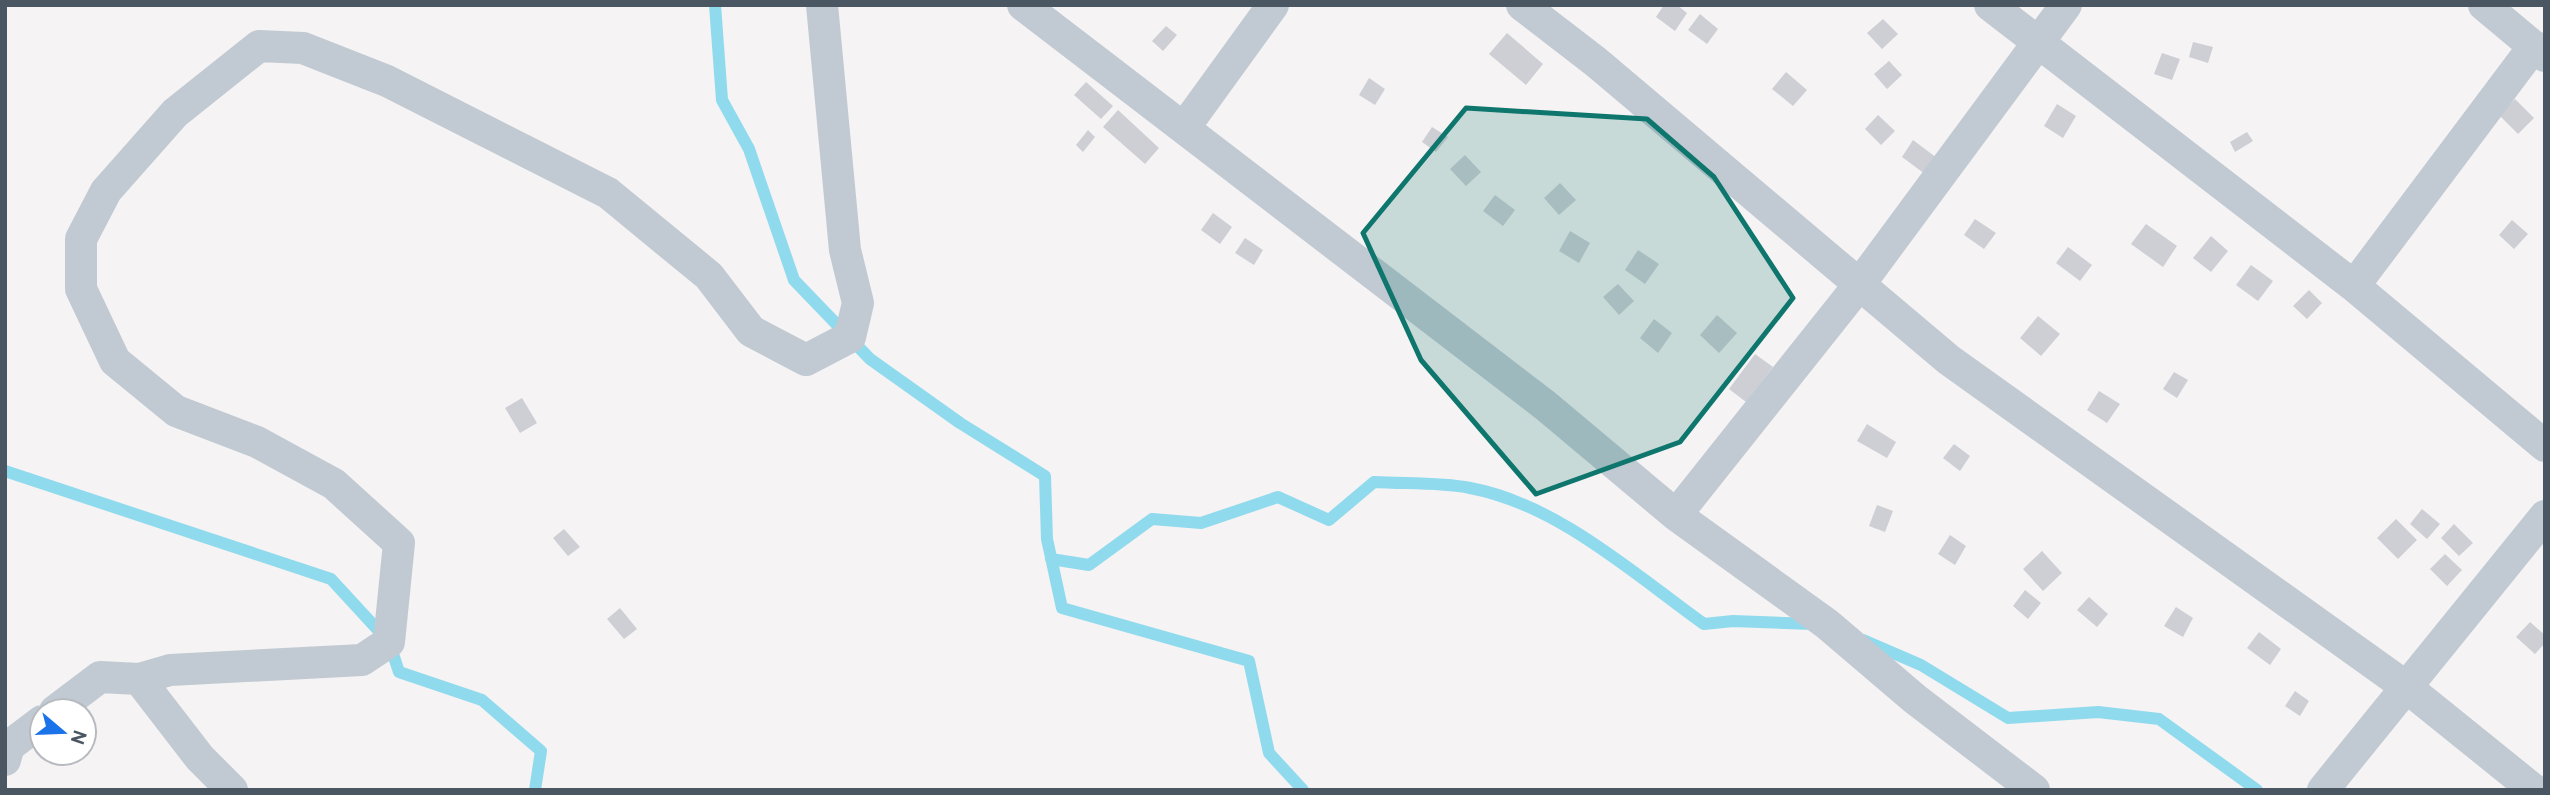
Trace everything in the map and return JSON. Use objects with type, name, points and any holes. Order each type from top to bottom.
[{"type":"street","points":[[74,697],[100,677],[139,679],[170,670],[362,660],[389,642],[399,543],[334,484],[257,442],[176,411],[115,361],[81,289],[81,239],[106,191],[175,113],[259,46],[303,48],[387,81],[608,193],[709,276],[751,331],[806,359],[850,337],[858,303],[845,250],[822,5]]},
{"type":"street","points":[[1023,5],[1546,406],[1676,515],[1827,625],[1915,699],[2034,790]]},
{"type":"street","points":[[1184,128],[1273,5]]},
{"type":"street","points":[[1522,5],[1596,62],[1949,360],[2405,686],[2534,790]]},
{"type":"street","points":[[1990,5],[2354,286],[2545,446]]},
{"type":"street","points":[[1676,515],[1859,285],[2066,5]]},
{"type":"street","points":[[2354,286],[2539,51],[2484,5]]},
{"type":"street","points":[[2323,790],[2545,516]]},
{"type":"street","points":[[139,679],[200,758],[232,790]]},
{"type":"street","points":[[5,760],[9,746],[28,732]]},
{"type":"highlighted area","points":[[1466,108],[1647,119],[1714,177],[1793,298],[1680,442],[1536,494],[1421,360],[1363,233]]},
{"type":"building","points":[[1664,5],[1677,5],[1687,13],[1675,31],[1656,17]]},
{"type":"building","points":[[1700,14],[1718,29],[1707,44],[1688,30]]},
{"type":"building","points":[[1883,19],[1898,34],[1882,49],[1867,33]]},
{"type":"building","points":[[1166,26],[1177,35],[1163,51],[1152,41]]},
{"type":"building","points":[[1507,33],[1543,64],[1526,85],[1489,54]]},
{"type":"building","points":[[2193,42],[2213,47],[2208,63],[2189,57]]},
{"type":"building","points":[[2162,53],[2180,59],[2172,80],[2154,74]]},
{"type":"building","points":[[1889,61],[1902,75],[1887,89],[1874,74]]},
{"type":"building","points":[[1786,72],[1807,90],[1793,106],[1772,89]]},
{"type":"building","points":[[1369,78],[1385,89],[1375,105],[1359,95]]},
{"type":"building","points":[[1086,82],[1113,106],[1101,119],[1074,95]]},
{"type":"building","points":[[2515,99],[2534,118],[2518,134],[2499,115]]},
{"type":"building","points":[[2057,104],[2076,116],[2063,138],[2044,126]]},
{"type":"building","points":[[1118,110],[1159,148],[1145,164],[1103,127]]},
{"type":"building","points":[[1878,115],[1895,131],[1881,145],[1865,129]]},
{"type":"building","points":[[1432,127],[1448,137],[1436,152],[1422,142]]},
{"type":"building","points":[[1088,130],[1095,137],[1083,152],[1076,145]]},
{"type":"building","points":[[2247,132],[2253,141],[2235,152],[2230,142]]},
{"type":"building","points":[[1913,140],[1937,158],[1925,174],[1902,157]]},
{"type":"building","points":[[1465,155],[1481,172],[1466,186],[1450,169]]},
{"type":"building","points":[[1560,183],[1576,200],[1559,215],[1544,198]]},
{"type":"building","points":[[1495,195],[1515,210],[1503,226],[1483,211]]},
{"type":"building","points":[[1213,213],[1232,227],[1220,244],[1201,230]]},
{"type":"building","points":[[1975,219],[1996,233],[1984,249],[1964,235]]},
{"type":"building","points":[[2512,220],[2528,234],[2514,249],[2499,235]]},
{"type":"building","points":[[2146,224],[2177,246],[2163,267],[2131,244]]},
{"type":"building","points":[[1570,231],[1590,243],[1579,263],[1559,251]]},
{"type":"building","points":[[2211,236],[2228,251],[2211,272],[2193,258]]},
{"type":"building","points":[[1245,238],[1263,250],[1254,265],[1235,253]]},
{"type":"building","points":[[2068,247],[2092,265],[2080,281],[2056,263]]},
{"type":"building","points":[[1638,250],[1659,264],[1645,284],[1625,270]]},
{"type":"building","points":[[2251,265],[2273,281],[2258,301],[2236,285]]},
{"type":"building","points":[[1618,284],[1634,301],[1619,315],[1603,297]]},
{"type":"building","points":[[2309,290],[2322,303],[2307,319],[2293,306]]},
{"type":"building","points":[[1717,315],[1737,333],[1719,353],[1700,335]]},
{"type":"building","points":[[2038,316],[2060,334],[2041,356],[2020,338]]},
{"type":"building","points":[[1654,319],[1672,333],[1658,353],[1640,338]]},
{"type":"building","points":[[1755,354],[1773,367],[1746,402],[1729,389]]},
{"type":"building","points":[[2174,372],[2188,380],[2177,398],[2163,389]]},
{"type":"building","points":[[2099,391],[2120,404],[2107,423],[2087,410]]},
{"type":"building","points":[[522,398],[537,423],[520,433],[505,408]]},
{"type":"building","points":[[1867,424],[1896,442],[1887,458],[1857,441]]},
{"type":"building","points":[[1954,444],[1970,456],[1960,471],[1943,458]]},
{"type":"building","points":[[1877,505],[1893,511],[1885,532],[1869,526]]},
{"type":"building","points":[[2422,509],[2440,524],[2427,539],[2410,524]]},
{"type":"building","points":[[2396,519],[2417,540],[2398,559],[2377,538]]},
{"type":"building","points":[[2454,524],[2473,543],[2459,556],[2441,538]]},
{"type":"building","points":[[564,529],[580,547],[568,556],[553,538]]},
{"type":"building","points":[[1950,535],[1966,546],[1955,565],[1938,554]]},
{"type":"building","points":[[2042,551],[2062,573],[2043,591],[2023,569]]},
{"type":"building","points":[[2445,554],[2462,570],[2447,586],[2430,569]]},
{"type":"building","points":[[2025,590],[2041,603],[2028,619],[2013,606]]},
{"type":"building","points":[[2089,597],[2108,614],[2097,627],[2077,610]]},
{"type":"building","points":[[2176,607],[2193,618],[2183,637],[2164,626]]},
{"type":"building","points":[[620,608],[637,629],[624,639],[607,619]]},
{"type":"building","points":[[2530,622],[2545,635],[2545,643],[2535,654],[2516,637]]},
{"type":"building","points":[[2259,632],[2281,649],[2270,665],[2247,648]]},
{"type":"building","points":[[2295,691],[2309,701],[2300,716],[2285,706]]},
{"type":"waterway","points":[[715,5],[722,100],[749,149],[794,280],[870,359],[960,423],[1045,476],[1047,539],[1062,608],[1249,661],[1269,753],[1303,790]]},
{"type":"waterway","points":[[5,471],[331,579],[389,642],[399,672],[482,700],[541,751],[535,790]]},
{"type":"waterway","points":[[1051,559],[1089,565],[1152,519],[1201,523],[1278,497],[1329,520],[1374,482],[1446,485],[1502,496],[1564,525],[1622,563],[1704,624],[1733,621],[1813,624]]},
{"type":"waterway","points":[[1863,640],[1921,665],[2008,718],[2098,712],[2159,719],[2257,790]]}]
